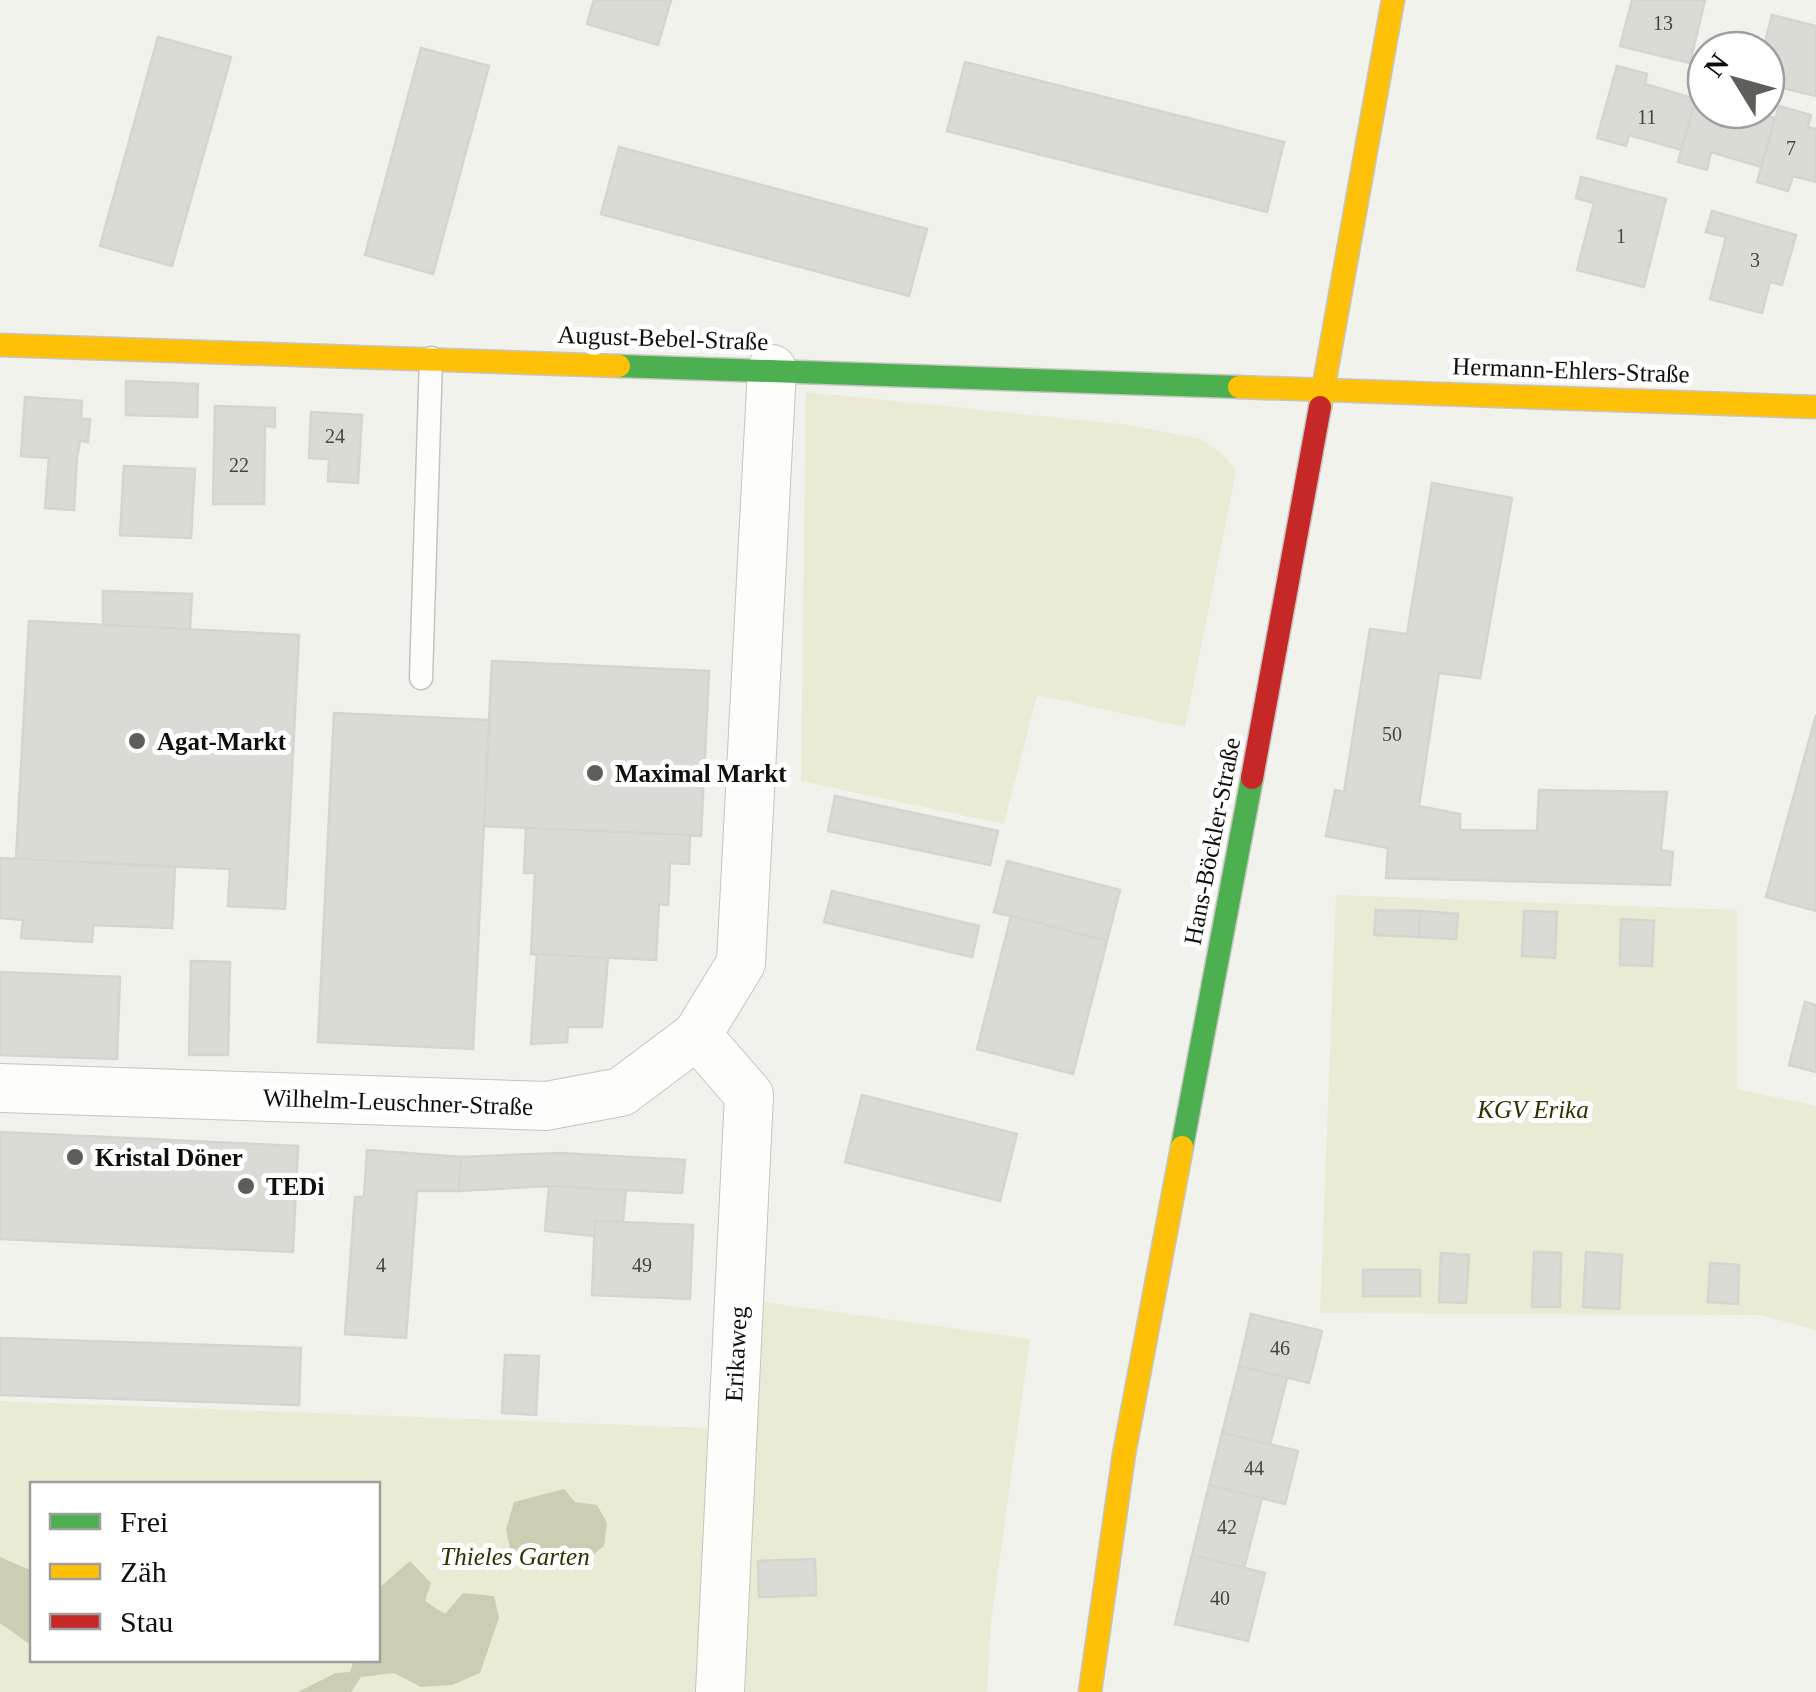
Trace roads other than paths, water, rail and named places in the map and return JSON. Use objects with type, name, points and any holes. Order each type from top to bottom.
[{"type":"street","name":"Hans-Böckler-Straße","points":[[1090,1692],[1124,1454],[1324,388],[1392,0]]},
{"type":"street","name":"August-Bebel-Straße","points":[[0,345],[1324,388]]},
{"type":"street","name":"Wilhelm-Leuschner-Straße","points":[[0,1088],[546,1106],[621,1092],[697,1035],[741,963],[772,369]]},
{"type":"street","name":"Hermann-Ehlers-Straße","points":[[1324,388],[1816,407]]},
{"type":"street","name":"Erikaweg","points":[[697,1035],[749,1095],[720,1692]]},
{"type":"lane","points":[[421,678],[431,358]]},
{"type":"place","name":"Agat-Markt","points":[[137,741]]},
{"type":"place","name":"Maximal Markt","points":[[595,773]]},
{"type":"place","name":"Kristal Döner","points":[[75,1157]]},
{"type":"place","name":"TEDi","points":[[246,1186]]},
{"type":"park label","name":"KGV Erika","points":[[1533,1109]]},
{"type":"park label","name":"Thieles Garten","points":[[515,1556]]}]
